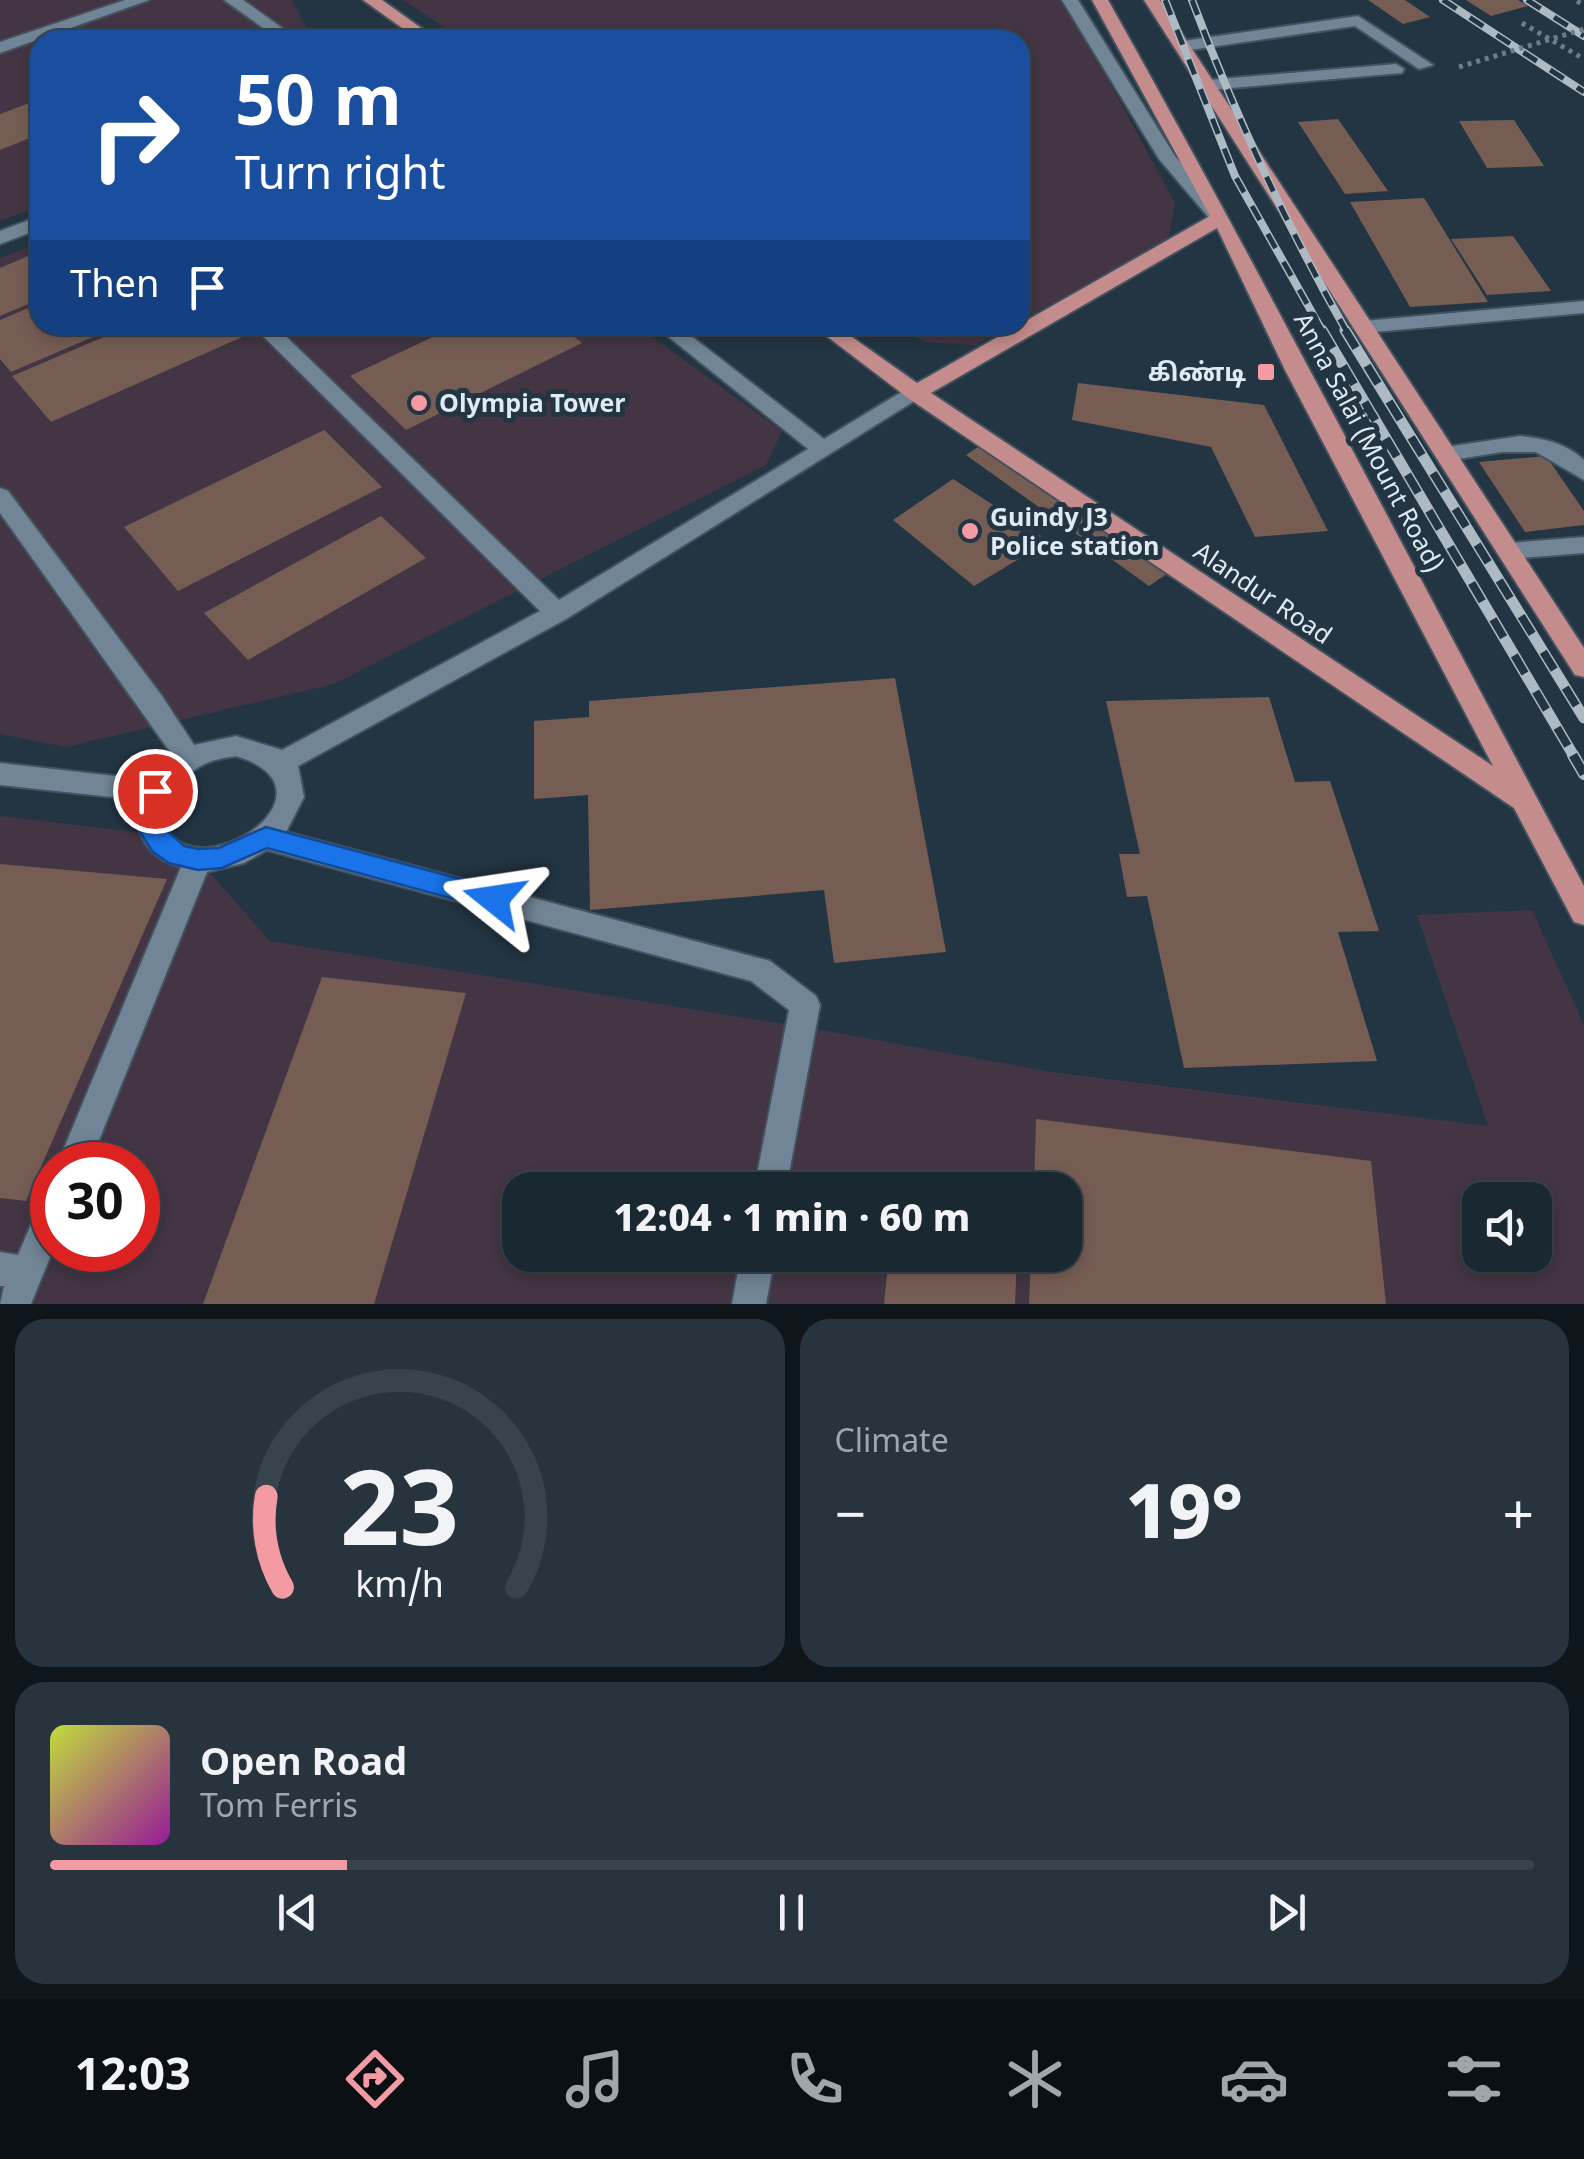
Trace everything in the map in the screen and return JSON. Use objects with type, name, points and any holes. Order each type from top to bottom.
[{"type":"main road","points":[[371,0],[415,30]]},
{"type":"main road","name":"Anna Salai (Mount Road)","points":[[1100,0],[1220,218],[1296,370],[1584,914]]},
{"type":"main road","name":"Anna Salai (Mount Road)","points":[[1152,0],[1509,551],[1577,645],[1584,668]]},
{"type":"main road","points":[[1030,327],[1220,218]]},
{"type":"main road","name":"Alandur Road","points":[[836,335],[916,393],[1526,802]]},
{"type":"main road","points":[[916,393],[1017,335]]},
{"type":"street","points":[[53,30],[141,0]]},
{"type":"street","points":[[232,0],[276,30]]},
{"type":"street","points":[[1070,0],[1168,159],[1220,218]]},
{"type":"street","points":[[1183,46],[1358,20],[1425,65]]},
{"type":"street","points":[[0,48],[30,38]]},
{"type":"street","points":[[1208,84],[1396,70]]},
{"type":"street","points":[[0,238],[30,226]]},
{"type":"street","points":[[1364,328],[1584,307]]},
{"type":"street","points":[[272,335],[558,612]]},
{"type":"street","points":[[677,335],[821,448]]},
{"type":"street","points":[[281,763],[558,612],[916,393]]},
{"type":"street","points":[[1446,454],[1522,443],[1549,446],[1569,456],[1584,472]]},
{"type":"street","points":[[0,496],[154,704],[189,759]]},
{"type":"street","points":[[1509,551],[1584,544]]},
{"type":"street","points":[[236,746],[258,749],[281,763],[293,786],[281,822],[266,838],[222,858],[198,860],[178,855],[162,845],[150,829],[149,810],[155,791],[189,759],[236,746]]},
{"type":"street","points":[[0,774],[155,791]]},
{"type":"street","points":[[266,838],[760,970],[805,1005],[773,1172]]},
{"type":"street","points":[[82,1142],[198,860]]},
{"type":"street","points":[[14,1304],[14,1271],[30,1247]]},
{"type":"street","points":[[748,1304],[755,1272]]},
{"type":"path","points":[[1522,23],[1584,59]]},
{"type":"path","points":[[1458,67],[1584,29]]},
{"type":"shaded area","points":[[0,0],[292,0],[308,30],[30,30],[30,210],[0,221]]},
{"type":"shaded area","points":[[403,0],[1065,0],[1175,203],[1168,240],[1030,316],[1030,30],[449,30]]},
{"type":"shaded area","points":[[30,247],[30,335],[650,335],[782,431],[766,465],[334,684],[66,747],[0,734],[0,258]]},
{"type":"shaded area","points":[[913,335],[994,335],[975,345],[924,342]]},
{"type":"shaded area","points":[[0,816],[178,837],[270,941],[833,1032],[1051,1072],[1488,1126],[1417,915],[1532,910],[1584,1025],[1584,1304],[0,1304]]},
{"type":"building","points":[[1368,0],[1405,0],[1430,17],[1403,24]]},
{"type":"building","points":[[1466,0],[1518,0],[1528,6],[1491,16]]},
{"type":"building","points":[[30,103],[30,138],[0,150],[0,114]]},
{"type":"building","points":[[1338,119],[1388,191],[1345,194],[1298,122]]},
{"type":"building","points":[[1514,120],[1544,166],[1487,168],[1459,121]]},
{"type":"building","points":[[1424,198],[1488,302],[1410,307],[1350,202]]},
{"type":"building","points":[[1513,236],[1551,291],[1487,295],[1451,239]]},
{"type":"building","points":[[30,255],[30,303],[0,316],[0,268]]},
{"type":"building","points":[[30,307],[30,335],[98,335],[11,372],[0,359],[0,320]]},
{"type":"building","points":[[108,335],[247,335],[51,422],[12,376]]},
{"type":"building","name":"Olympia Tower","points":[[437,335],[572,335],[582,343],[406,430],[350,376]]},
{"type":"building","points":[[1078,383],[1264,405],[1328,531],[1255,537],[1211,447],[1072,420]]},
{"type":"building","points":[[324,430],[382,487],[178,591],[124,527]]},
{"type":"building","points":[[984,443],[1168,573],[1149,586],[966,455]]},
{"type":"building","points":[[1546,456],[1584,511],[1584,525],[1525,532],[1479,462]]},
{"type":"building","name":"Guindy J3 Police station","points":[[953,479],[1049,541],[974,586],[893,520]]},
{"type":"building","points":[[381,516],[426,558],[248,660],[204,613]]},
{"type":"building","points":[[895,678],[946,952],[834,963],[824,890],[590,910],[588,795],[534,799],[534,721],[589,717],[589,701]]},
{"type":"building","points":[[1269,697],[1295,782],[1330,781],[1379,931],[1338,932],[1377,1061],[1184,1068],[1147,896],[1127,897],[1119,854],[1140,854],[1106,701]]},
{"type":"building","points":[[0,864],[167,879],[52,1142],[30,1142],[30,1192],[26,1201],[0,1198]]},
{"type":"building","points":[[322,977],[466,993],[374,1304],[203,1304]]},
{"type":"building","points":[[1036,1119],[1371,1161],[1386,1304],[1029,1304],[1030,1272],[1082,1272],[1082,1172],[1035,1172]]},
{"type":"building","points":[[887,1272],[1016,1272],[1015,1304],[884,1304]]},
{"type":"railway","points":[[1165,0],[1235,176],[1323,332]]},
{"type":"railway","points":[[1192,0],[1263,169],[1347,332]]},
{"type":"railway","points":[[1443,0],[1584,92]]},
{"type":"railway","points":[[1527,0],[1584,36]]},
{"type":"railway","points":[[1322,330],[1575,758]]},
{"type":"railway","points":[[1345,330],[1584,718]]},
{"type":"railway","points":[[1573,755],[1584,774]]},
{"type":"place","name":"கிண்டி","points":[[1266,372]]},
{"type":"place","name":"Olympia Tower","points":[[419,403]]},
{"type":"place","name":"Guindy J3 Police station","points":[[970,531]]},
{"type":"route","points":[[155,791],[149,810],[150,829],[162,845],[178,855],[198,860],[222,858],[266,838],[494,899]]}]
